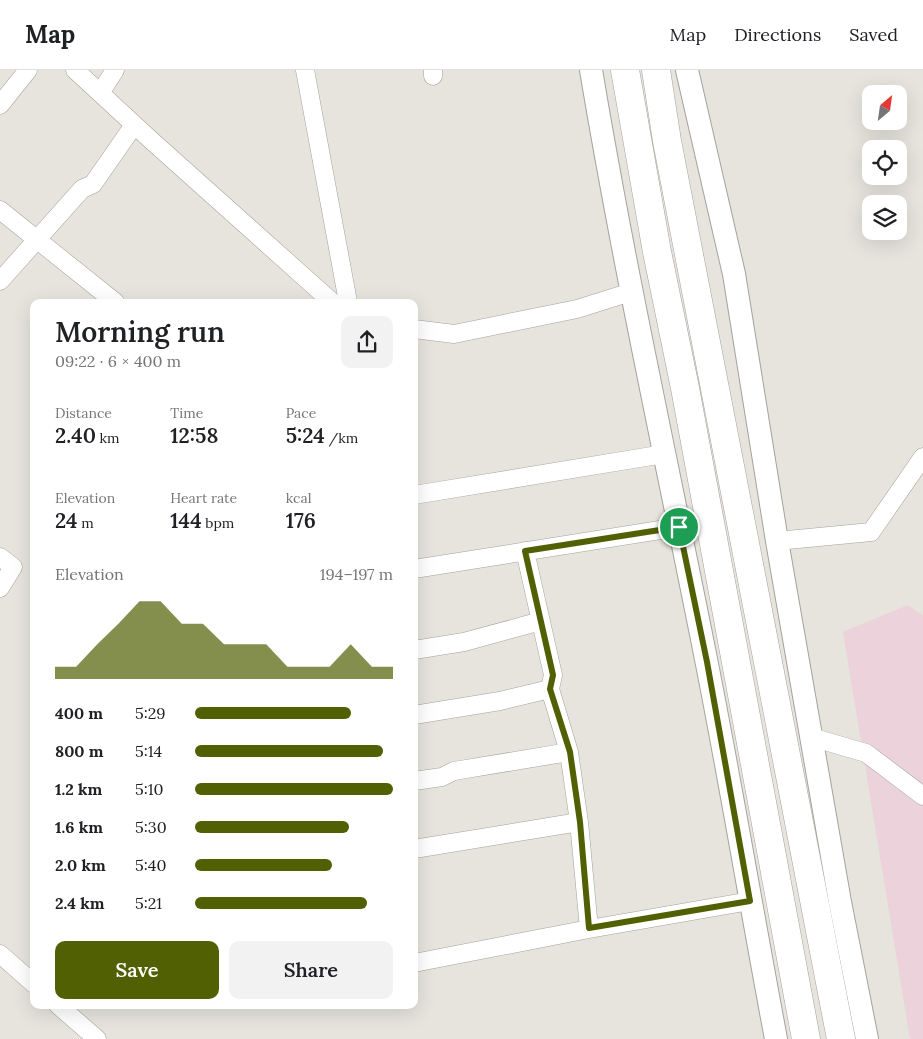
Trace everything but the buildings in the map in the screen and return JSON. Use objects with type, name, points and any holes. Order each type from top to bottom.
[{"type":"main road","points":[[606,70],[638,143]]},
{"type":"main road","points":[[625,70],[657,252],[685,388],[806,1039]]},
{"type":"main road","points":[[656,70],[667,141],[841,1039]]},
{"type":"main road","points":[[667,141],[675,70]]},
{"type":"street","points":[[0,105],[28,70]]},
{"type":"street","points":[[76,70],[134,125],[329,299]]},
{"type":"street","points":[[100,93],[115,70]]},
{"type":"street","points":[[305,70],[347,299]]},
{"type":"street","points":[[591,70],[608,173],[631,292],[707,662],[776,1039]]},
{"type":"street","points":[[687,70],[734,274],[811,737],[840,902],[867,1039]]},
{"type":"street","points":[[0,281],[82,189],[93,184],[134,125]]},
{"type":"street","points":[[0,210],[111,299]]},
{"type":"street","points":[[418,329],[454,334],[577,309],[631,292]]},
{"type":"street","points":[[418,494],[664,454]]},
{"type":"street","points":[[777,541],[871,532],[923,457]]},
{"type":"street","points":[[418,568],[679,527]]},
{"type":"street","points":[[525,551],[553,675],[550,689],[570,752],[580,822],[589,928]]},
{"type":"street","points":[[0,558],[13,567],[0,588]]},
{"type":"street","points":[[418,649],[464,642],[541,621]]},
{"type":"street","points":[[418,714],[500,701],[550,689]]},
{"type":"street","points":[[811,737],[866,752],[923,796]]},
{"type":"street","points":[[418,780],[442,777],[454,771],[570,752]]},
{"type":"street","points":[[418,848],[580,822]]},
{"type":"street","points":[[418,962],[589,928],[750,901]]},
{"type":"street","points":[[0,954],[30,980]]},
{"type":"street","points":[[62,1009],[96,1039]]},
{"type":"shaded area","points":[[908,605],[923,616],[923,1039],[910,1039],[843,632]]},
{"type":"route","points":[[679,527],[707,662],[750,901],[589,928],[580,822],[570,752],[550,689],[553,675],[525,551],[679,527]]}]
